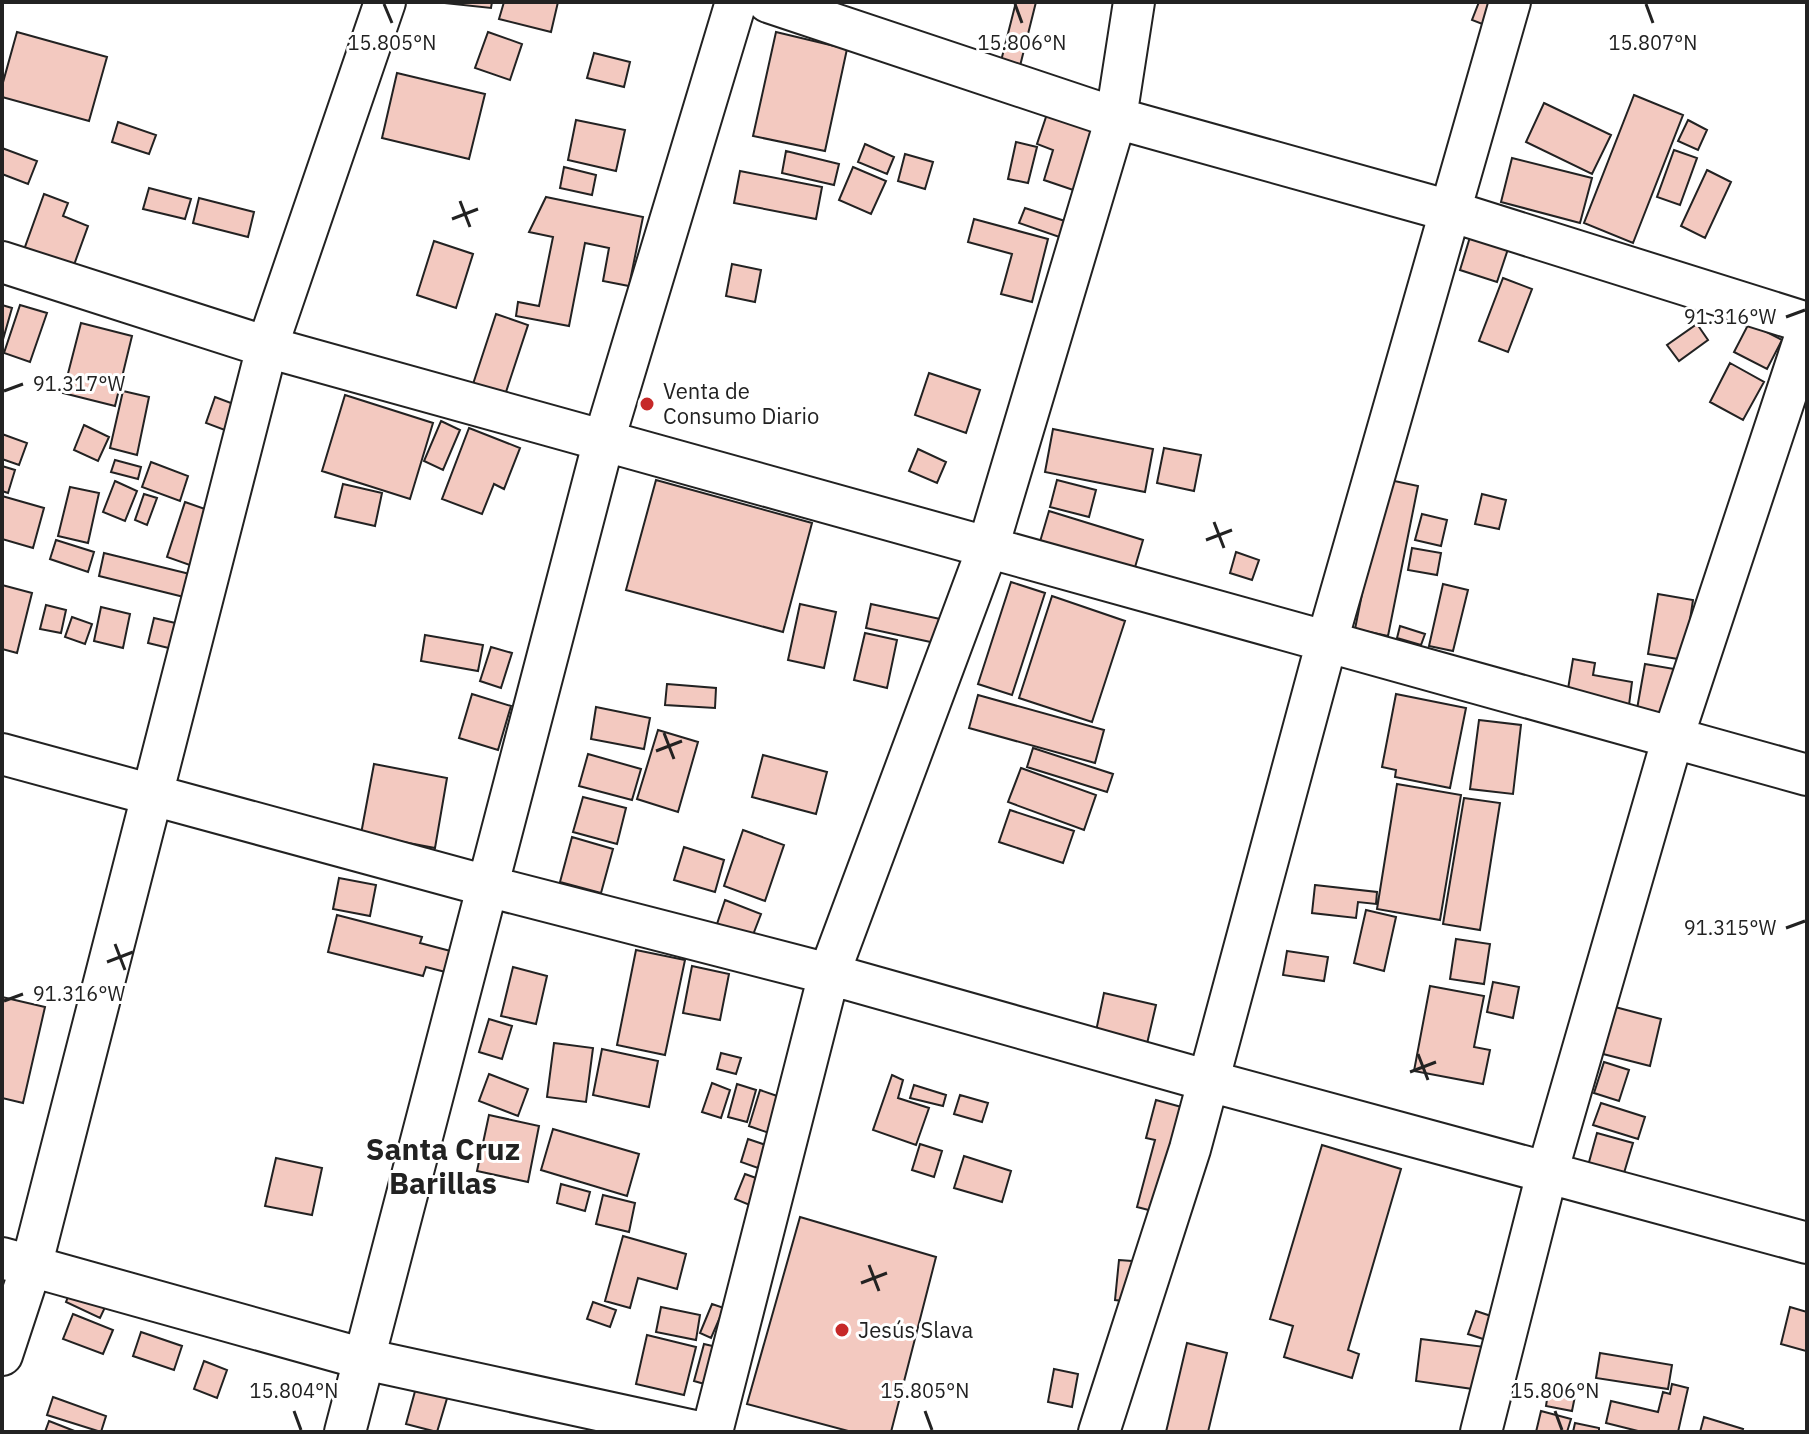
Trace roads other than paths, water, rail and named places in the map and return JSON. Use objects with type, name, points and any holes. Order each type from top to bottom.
[{"type":"street","points":[[2,1355],[16,1262],[152,796],[267,347],[385,2]]},
{"type":"street","points":[[345,1432],[604,440],[736,2]]},
{"type":"street","points":[[768,2],[1116,118],[1450,211],[1807,323]]},
{"type":"street","points":[[712,1432],[829,974],[988,547],[1116,118],[1134,2]]},
{"type":"street","points":[[1099,1432],[1190,1149],[1327,641],[1510,2]]},
{"type":"street","points":[[2,262],[267,347],[1807,775]]},
{"type":"street","points":[[1481,1432],[1547,1173],[1673,737],[1807,331]]},
{"type":"street","points":[[2,754],[487,886],[829,974],[1807,1243]]},
{"type":"street","points":[[16,1262],[364,1359],[699,1432]]},
{"type":"place","name":"Venta de Consumo Diario","points":[[647,404]]},
{"type":"place","name":"Jesús Slava","points":[[842,1330]]},
{"type":"district","name":"Santa Cruz Barillas","points":[[443,1167]]}]
